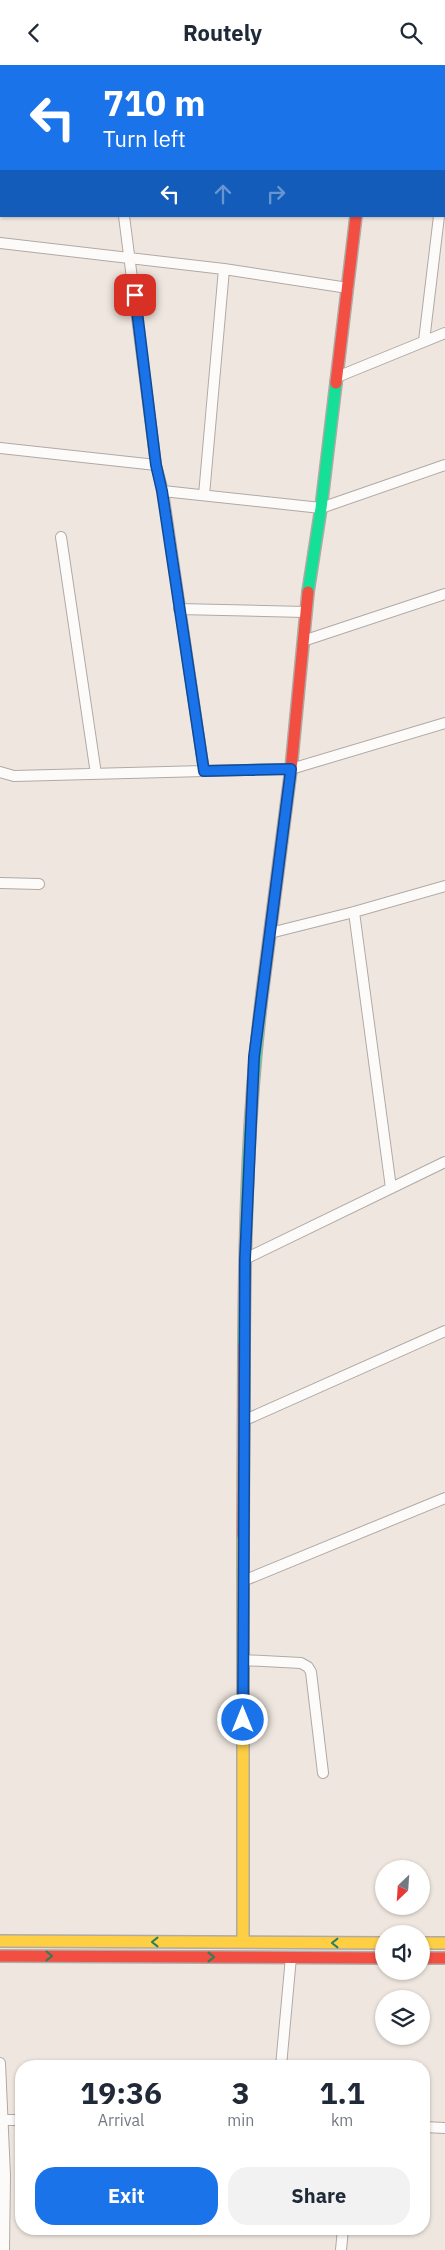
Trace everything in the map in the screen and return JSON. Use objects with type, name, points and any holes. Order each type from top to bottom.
[{"type":"street","points":[[124,217],[156,465],[162,491],[204,771]]},
{"type":"street","points":[[243,1942],[242,1581],[245,1259],[254,1057],[291,769],[305,612],[338,377],[356,217]]},
{"type":"street","points":[[424,341],[439,217]]},
{"type":"street","points":[[0,243],[224,269],[348,288]]},
{"type":"street","points":[[204,495],[224,269]]},
{"type":"street","points":[[338,377],[445,333]]},
{"type":"street","points":[[0,449],[156,465]]},
{"type":"street","points":[[162,491],[321,508],[445,465]]},
{"type":"street","points":[[61,537],[96,774]]},
{"type":"street","points":[[303,641],[445,595]]},
{"type":"street","points":[[179,609],[305,612]]},
{"type":"street","points":[[0,772],[14,776],[291,769],[445,723]]},
{"type":"street","points":[[0,883],[39,884]]},
{"type":"street","points":[[270,933],[354,912],[445,886]]},
{"type":"street","points":[[354,912],[391,1188]]},
{"type":"street","points":[[245,1259],[445,1162]]},
{"type":"street","points":[[245,1420],[445,1331]]},
{"type":"street","points":[[242,1581],[445,1497]]},
{"type":"street","points":[[243,1661],[301,1663],[308,1667],[311,1673],[323,1773]]},
{"type":"street","points":[[0,1941],[375,1943]]},
{"type":"street","points":[[430,1943],[445,1943]]},
{"type":"street","points":[[0,1956],[375,1957]]},
{"type":"street","points":[[282,2060],[291,1957]]},
{"type":"street","points":[[430,1958],[445,1958]]},
{"type":"street","points":[[0,2063],[3,2120],[4,2250]]},
{"type":"street","points":[[3,2120],[15,2120]]},
{"type":"street","points":[[430,2127],[445,2128]]},
{"type":"street","points":[[341,2250],[342,2235]]},
{"type":"traffic: fast","points":[[308,592],[321,508],[336,383]]},
{"type":"traffic: fast","points":[[244,1345],[248,1162],[254,1071],[264,979]]},
{"type":"traffic: slow","points":[[243,1536],[243,1942]]},
{"type":"traffic: slow","points":[[0,1941],[375,1943]]},
{"type":"traffic: slow","points":[[430,1943],[445,1943]]},
{"type":"traffic: jam","points":[[336,383],[356,217]]},
{"type":"traffic: jam","points":[[264,979],[291,769],[308,592]]},
{"type":"traffic: jam","points":[[243,1536],[244,1345]]},
{"type":"traffic: jam","points":[[0,1956],[375,1958]]},
{"type":"traffic: jam","points":[[430,1958],[445,1958]]},
{"type":"route","points":[[135,295],[156,465],[162,491],[204,771],[291,769],[254,1057],[245,1259],[242,1581],[243,1720]]}]
